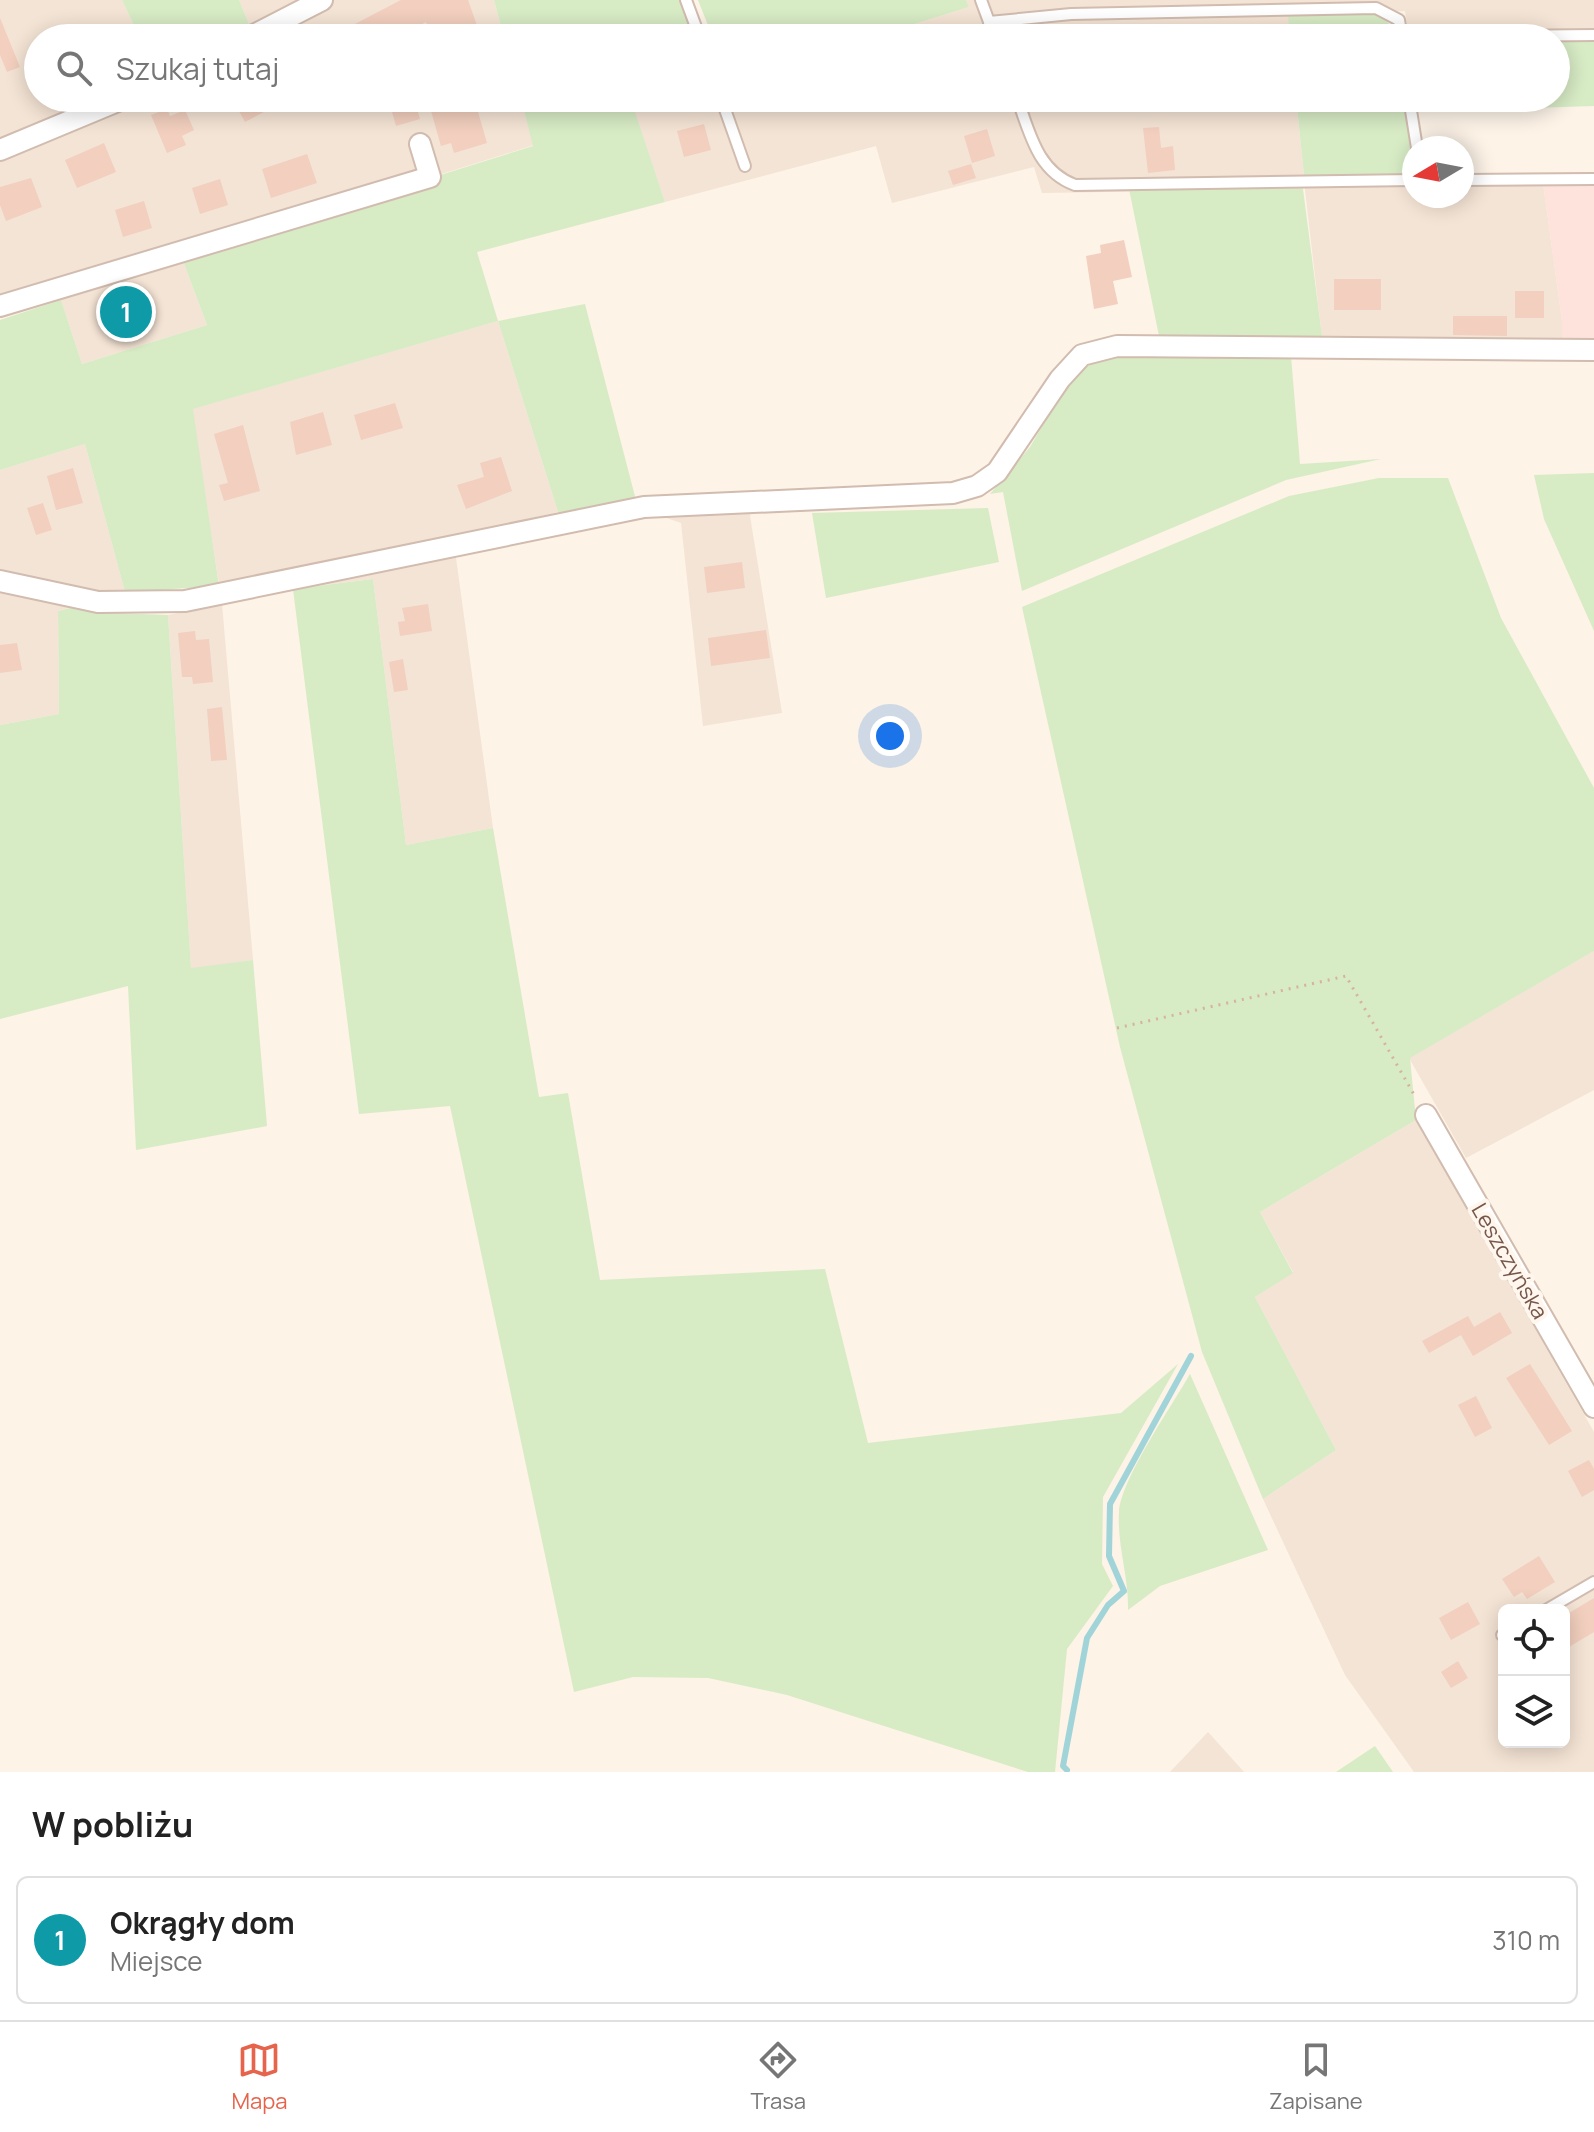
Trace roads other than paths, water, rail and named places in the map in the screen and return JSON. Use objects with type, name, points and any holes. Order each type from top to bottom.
[{"type":"street","points":[[275,24],[322,0]]},
{"type":"street","points":[[0,150],[91,112]]},
{"type":"street","points":[[0,306],[430,177],[420,144]]},
{"type":"street","points":[[0,581],[98,602],[185,601],[644,507],[953,493],[977,486],[997,472],[1060,379],[1082,355],[1117,346],[1594,350]]},
{"type":"street","name":"Leszczyńska","points":[[1426,1115],[1594,1407]]},
{"type":"lane","points":[[686,0],[695,24]]},
{"type":"lane","points":[[981,0],[989,22],[1071,14],[1376,8],[1399,20],[1400,24]]},
{"type":"lane","points":[[1570,35],[1594,35]]},
{"type":"lane","points":[[726,112],[745,166]]},
{"type":"lane","points":[[1023,112],[1043,164],[1062,180],[1075,185],[1402,180]]},
{"type":"lane","points":[[1411,112],[1415,136]]},
{"type":"lane","points":[[1474,180],[1594,179]]},
{"type":"lane","points":[[1556,1604],[1594,1582]]},
{"type":"waterway","points":[[1067,1770],[1063,1766],[1087,1638],[1108,1605],[1124,1591],[1109,1556],[1110,1504],[1191,1356]]},
{"type":"place","name":"Okrągły dom","points":[[126,312]]}]
